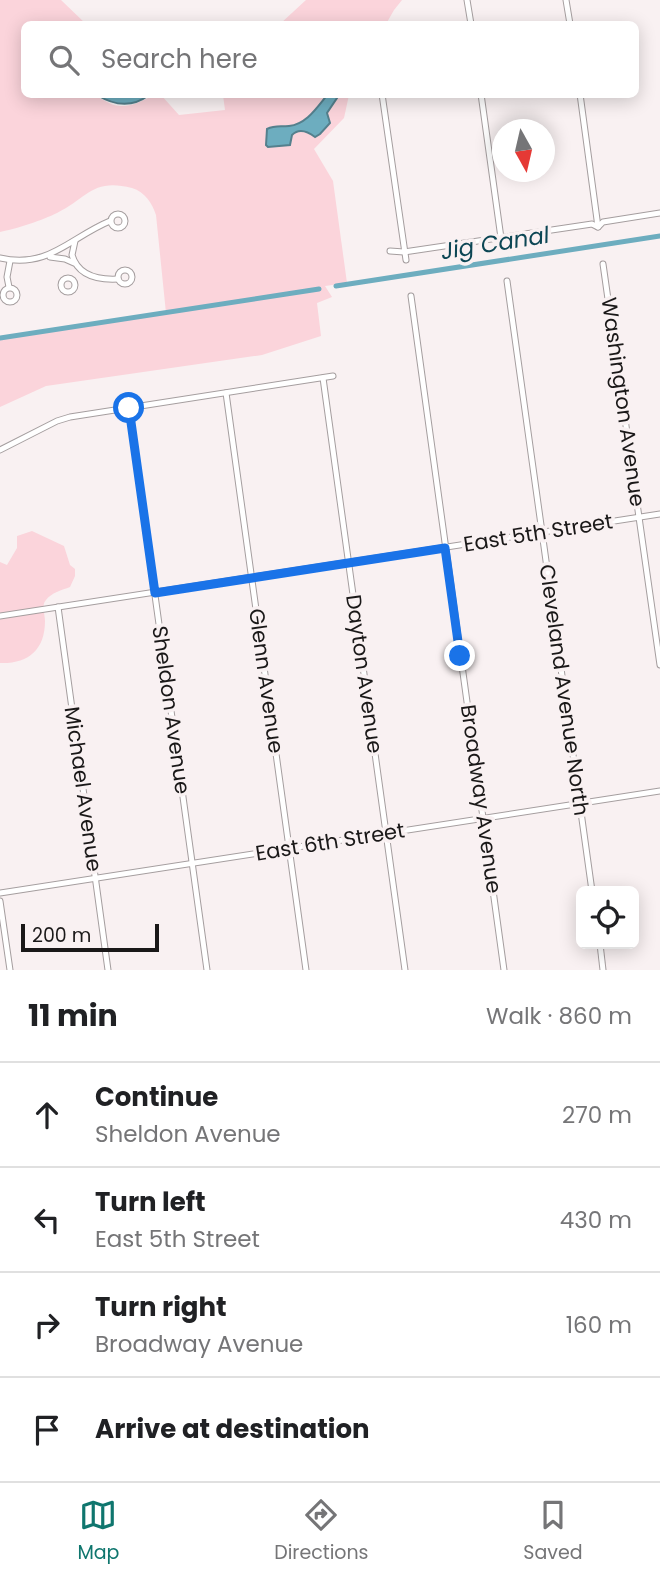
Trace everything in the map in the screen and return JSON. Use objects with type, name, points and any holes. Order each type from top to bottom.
[{"type":"street","points":[[467,0],[470,21]]},
{"type":"street","points":[[566,0],[570,21]]},
{"type":"street","points":[[383,98],[406,260]]},
{"type":"street","points":[[482,98],[501,238]]},
{"type":"street","points":[[581,98],[598,227]]},
{"type":"street","points":[[598,227],[603,222],[660,213]]},
{"type":"street","points":[[47,257],[110,221]]},
{"type":"street","points":[[390,251],[404,252],[592,224],[598,227]]},
{"type":"street","points":[[72,279],[77,266],[71,251],[78,239]]},
{"type":"street","points":[[0,258],[10,261],[47,257],[65,259],[94,277],[118,279]]},
{"type":"street","points":[[9,288],[7,277],[10,261]]},
{"type":"street","name":"Washington Avenue","points":[[603,264],[660,665]]},
{"type":"street","name":"Cleveland Avenue North","points":[[507,281],[592,886]]},
{"type":"street","name":"Broadway Avenue","points":[[411,296],[504,970]]},
{"type":"street","points":[[0,450],[57,421],[333,376]]},
{"type":"street","name":"Dayton Avenue","points":[[323,378],[405,970]]},
{"type":"street","name":"Glenn Avenue","points":[[226,393],[306,970]]},
{"type":"street","name":"Sheldon Avenue","points":[[129,408],[207,970]]},
{"type":"street","name":"East 5th Street","points":[[0,617],[660,514]]},
{"type":"street","name":"Michael Avenue","points":[[58,607],[108,970]]},
{"type":"street","name":"East 6th Street","points":[[0,893],[660,790]]},
{"type":"street","points":[[0,901],[10,970]]},
{"type":"street","points":[[601,949],[603,970]]},
{"type":"shaded area","points":[[0,0],[61,0],[83,21],[21,21],[21,98],[100,98],[120,106],[132,105],[149,98],[164,98],[179,115],[225,110],[223,98],[325,98],[300,123],[267,129],[266,144],[291,143],[292,135],[301,131],[315,136],[320,134],[330,123],[326,115],[331,103],[336,98],[348,98],[344,118],[314,149],[333,181],[347,283],[325,286],[332,297],[317,303],[321,336],[262,355],[46,386],[0,407],[0,338],[166,313],[156,215],[147,198],[137,190],[119,186],[99,188],[51,216],[0,232]]},
{"type":"shaded area","points":[[306,0],[402,0],[388,21],[283,21]]},
{"type":"shaded area","points":[[32,531],[64,546],[70,565],[75,569],[75,576],[70,587],[54,594],[45,602],[42,640],[33,653],[19,661],[0,663],[0,562],[7,565],[17,548],[17,536]]},
{"type":"water","points":[[104,98],[144,98],[130,104]]},
{"type":"water","points":[[325,98],[337,98],[327,113],[330,123],[320,134],[315,137],[300,131],[292,135],[290,145],[266,145],[267,129],[295,125],[311,114]]},
{"type":"waterway","name":"Jig Canal","points":[[336,286],[660,236]]},
{"type":"waterway","name":"Jig Canal","points":[[0,338],[319,289]]},
{"type":"route","points":[[129,408],[155,593],[445,548],[460,656]]}]
